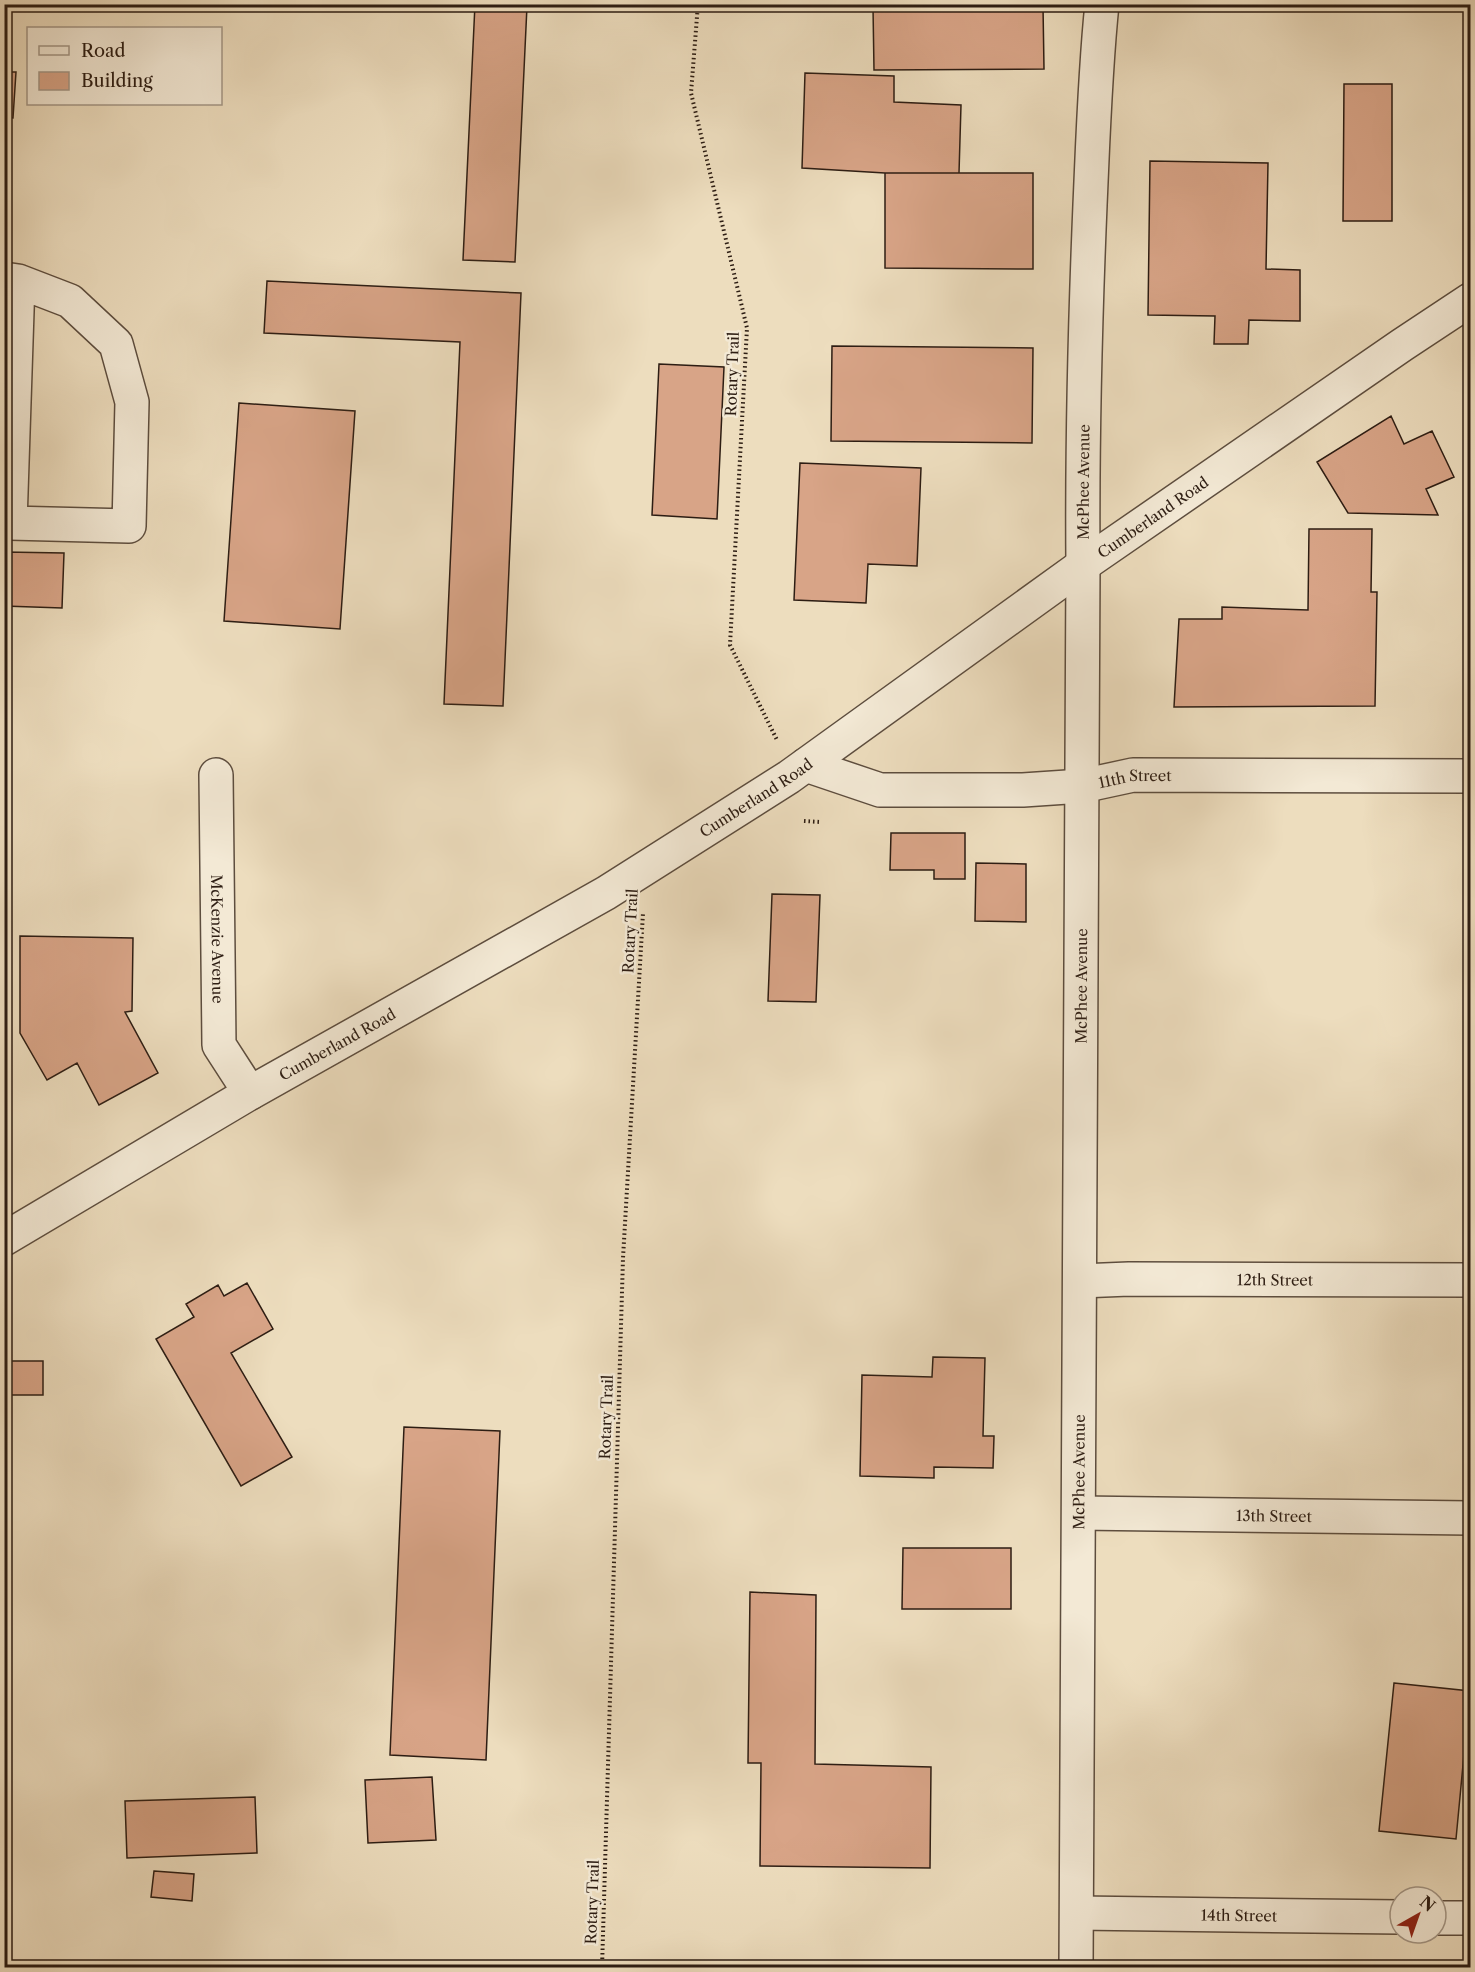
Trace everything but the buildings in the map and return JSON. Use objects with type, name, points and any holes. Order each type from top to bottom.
[{"type":"street","name":"McPhee Avenue","points":[[1076,1968],[1083,565],[1081,494],[1085,317],[1096,58],[1102,4]]},
{"type":"street","points":[[11,280],[70,301],[116,344],[132,402],[129,526],[10,523],[11,280]]},
{"type":"street","name":"Cumberland Road","points":[[4,1239],[250,1093],[606,893],[806,765],[1083,565],[1470,300]]},
{"type":"street","name":"11th Street","points":[[806,765],[880,790],[1023,790],[1082,786],[1133,775],[1470,776]]},
{"type":"street","name":"McKenzie Avenue","points":[[216,775],[219,1045],[250,1093]]},
{"type":"street","name":"12th Street","points":[[1080,1281],[1129,1279],[1470,1280]]},
{"type":"street","name":"13th Street","points":[[1078,1514],[1470,1518]]},
{"type":"street","name":"14th Street","points":[[1077,1913],[1388,1917]]},
{"type":"street","points":[[1448,1918],[1470,1918]]},
{"type":"path","name":"Rotary Trail","points":[[698,4],[691,93],[747,328],[730,645],[777,740]]},
{"type":"path","points":[[804,821],[820,822]]},
{"type":"path","name":"Rotary Trail","points":[[602,1968],[623,1258],[646,867]]}]
